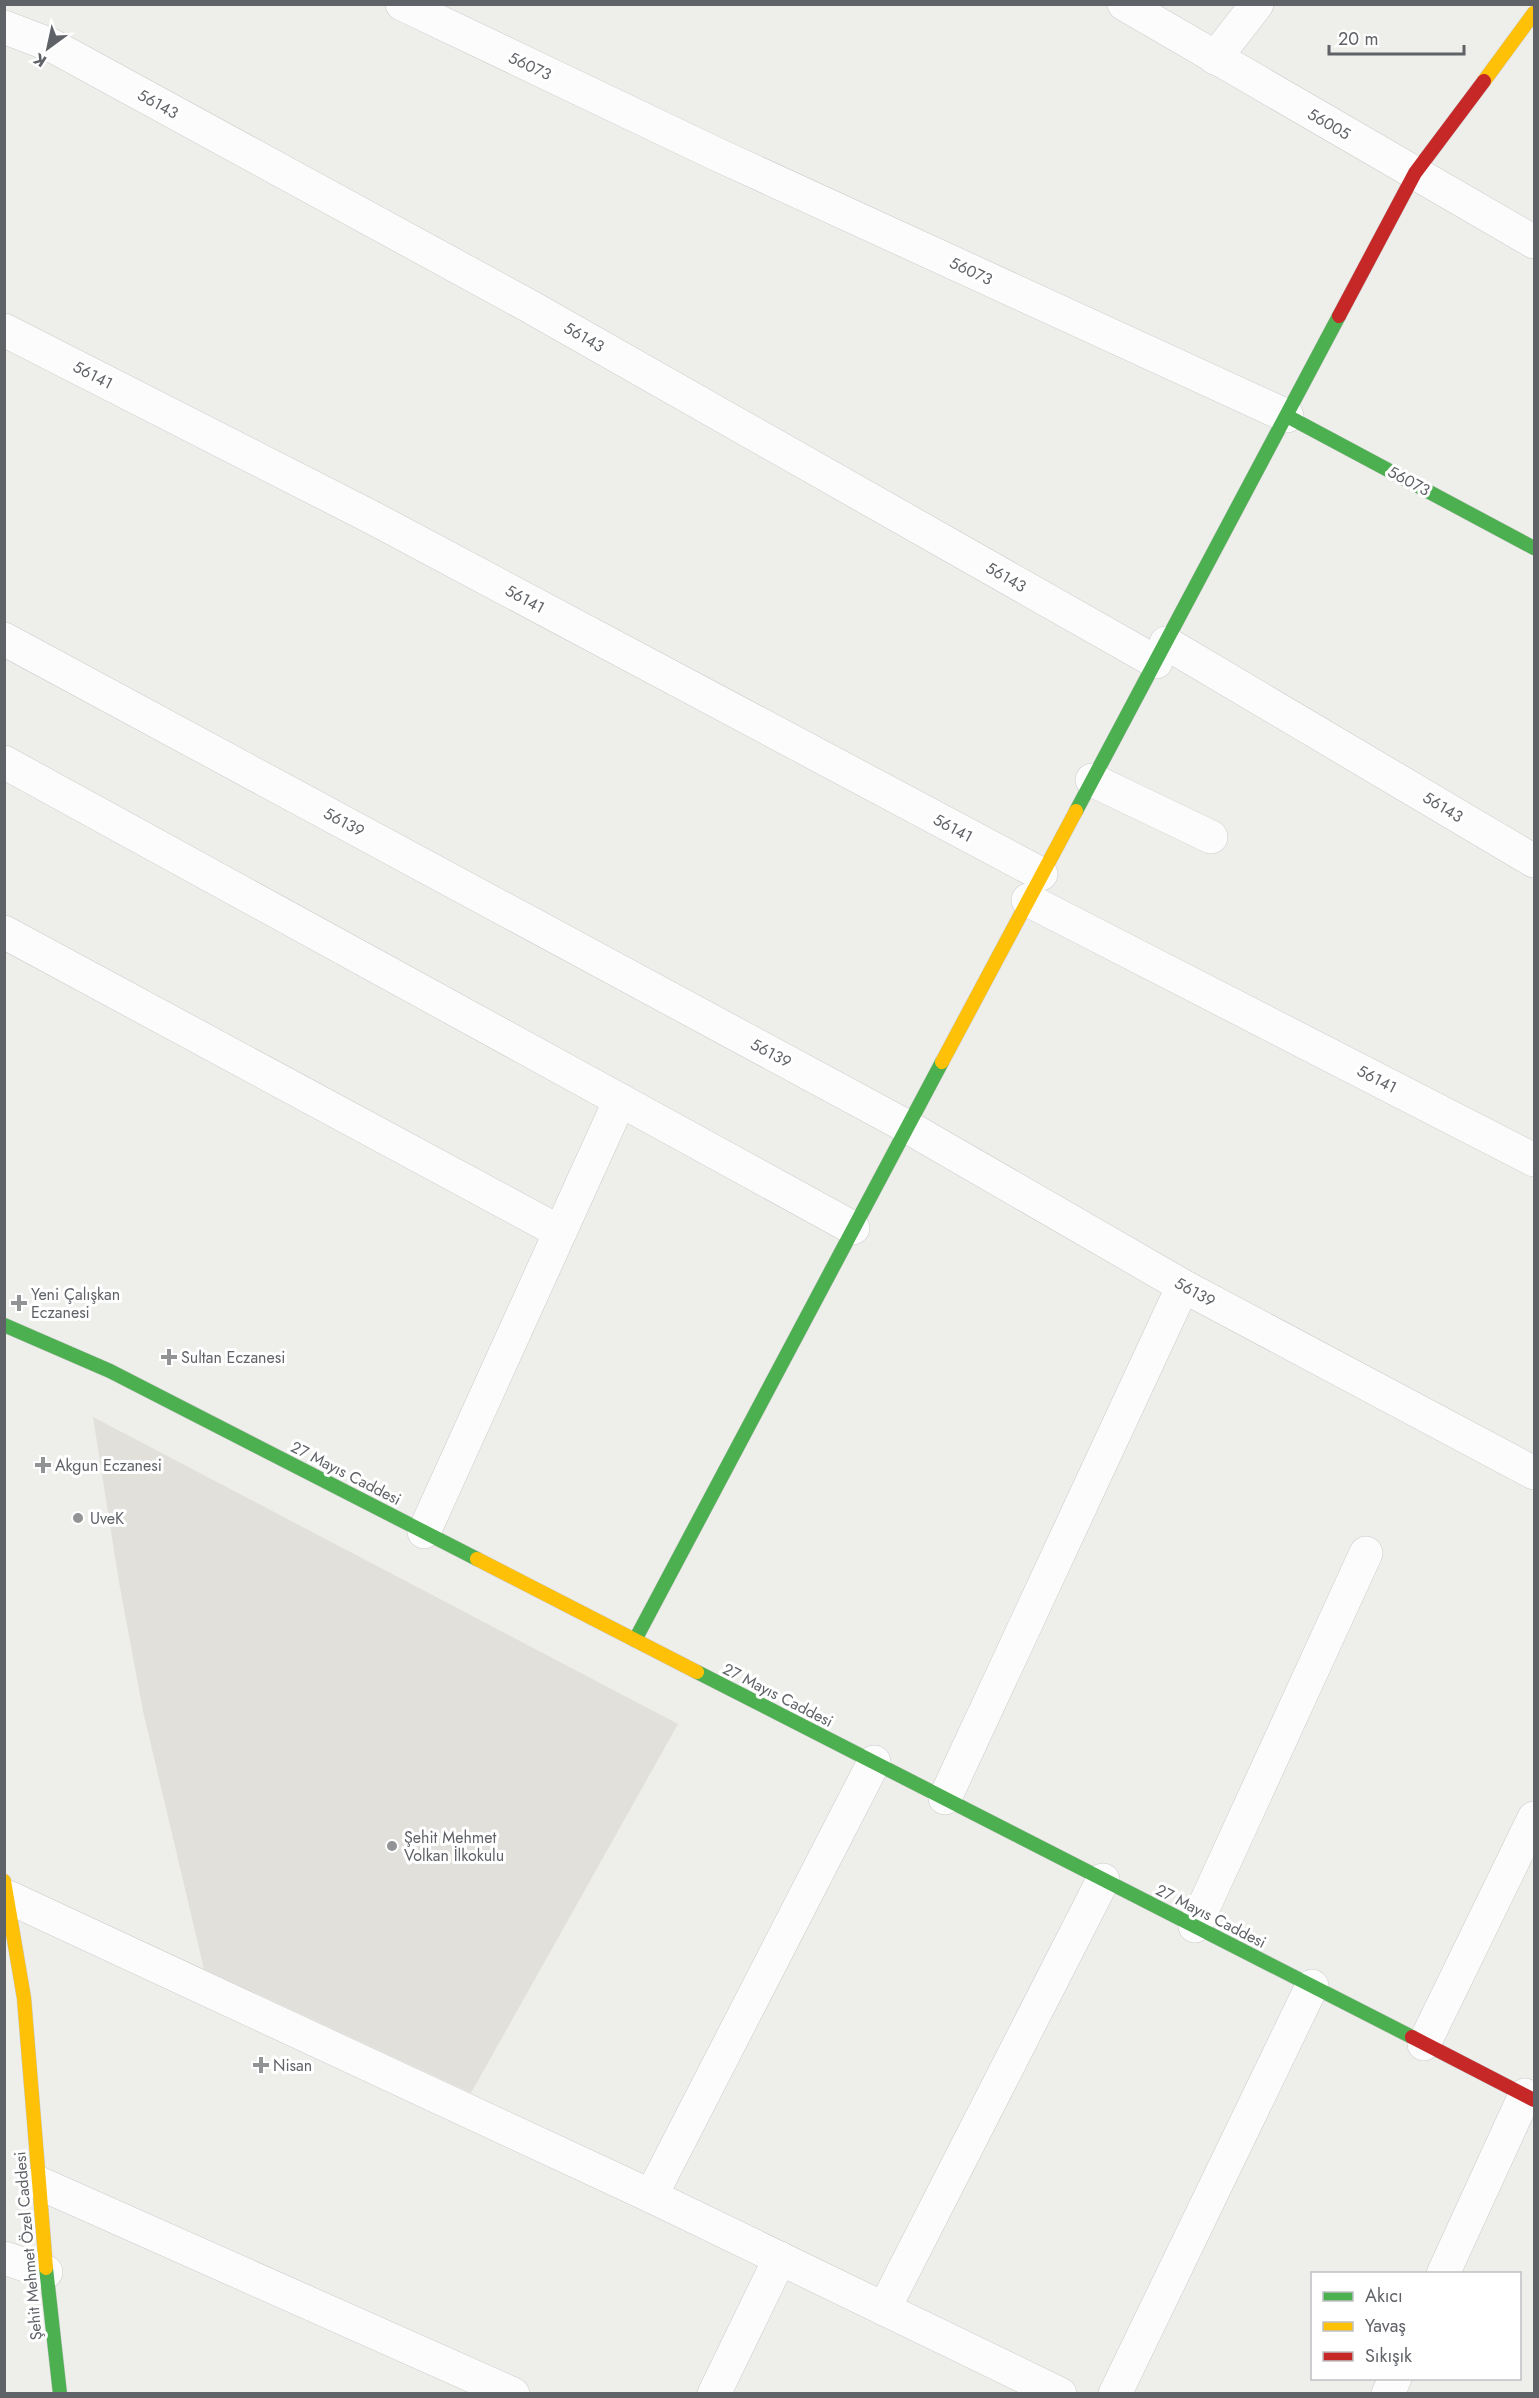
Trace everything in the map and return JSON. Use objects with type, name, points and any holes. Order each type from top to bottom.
[{"type":"street","name":"56073","points":[[402,4],[714,153],[1287,416],[1534,548]]},
{"type":"street","name":"56005","points":[[1124,4],[1534,242]]},
{"type":"street","points":[[1215,58],[1257,4]]},
{"type":"street","points":[[635,1640],[906,1126],[1415,173],[1534,13]]},
{"type":"street","name":"56143","points":[[4,27],[51,45],[1161,652],[1534,861]]},
{"type":"street","name":"56141","points":[[4,330],[386,525],[1034,887],[1534,1160]]},
{"type":"street","name":"56139","points":[[4,639],[906,1126],[1183,1286],[1534,1473]]},
{"type":"street","points":[[4,762],[853,1228]]},
{"type":"street","points":[[1092,780],[1211,837]]},
{"type":"street","points":[[4,932],[560,1232]]},
{"type":"street","points":[[424,1532],[620,1100]]},
{"type":"street","points":[[945,1798],[1183,1286]]},
{"type":"street","name":"27 Mayıs Caddesi","points":[[4,1325],[110,1371],[1530,2097]]},
{"type":"street","points":[[1195,1926],[1366,1553]]},
{"type":"street","points":[[651,2196],[874,1762]]},
{"type":"street","points":[[1424,2044],[1534,1818]]},
{"type":"street","points":[[884,2309],[1103,1880]]},
{"type":"street","points":[[6,1889],[651,2196],[1059,2394]]},
{"type":"street","name":"Şehit Mehmet Özel Caddesi","points":[[6,1889],[14,1995],[39,2183],[46,2272],[60,2394]]},
{"type":"street","points":[[1115,2394],[1312,1986]]},
{"type":"street","points":[[1444,2272],[1530,2097]]},
{"type":"street","points":[[39,2183],[513,2394]]},
{"type":"street","points":[[4,2258],[46,2272]]},
{"type":"street","points":[[714,2394],[780,2258]]},
{"type":"street","points":[[1388,2394],[1395,2380]]},
{"type":"shaded area","name":"Şehit Mehmet Volkan İlkokulu","points":[[93,1417],[678,1724],[471,2093],[204,1969],[143,1711],[119,1582]]},
{"type":"traffic: fast","points":[[1076,811],[1339,316]]},
{"type":"traffic: fast","points":[[1287,416],[1534,548]]},
{"type":"traffic: fast","points":[[635,1640],[942,1062]]},
{"type":"traffic: fast","points":[[4,1325],[110,1371],[477,1559]]},
{"type":"traffic: fast","points":[[697,1672],[1412,2037]]},
{"type":"traffic: fast","points":[[46,2268],[60,2394]]},
{"type":"traffic: slow","points":[[1484,81],[1534,13]]},
{"type":"traffic: slow","points":[[942,1062],[1076,811]]},
{"type":"traffic: slow","points":[[477,1559],[697,1672]]},
{"type":"traffic: slow","points":[[4,1881],[24,1998],[46,2268]]},
{"type":"traffic: jam","points":[[1339,316],[1415,173],[1484,81]]},
{"type":"traffic: jam","points":[[1412,2037],[1534,2100]]},
{"type":"place","name":"Yeni Çalışkan Eczanesi","points":[[19,1303]]},
{"type":"place","name":"Sultan Eczanesi","points":[[169,1357]]},
{"type":"place","name":"Akgun Eczanesi","points":[[43,1465]]},
{"type":"place","name":"UveK","points":[[78,1518]]},
{"type":"place","name":"Şehit Mehmet Volkan İlkokulu","points":[[392,1846]]},
{"type":"place","name":"Nisan","points":[[261,2065]]}]
